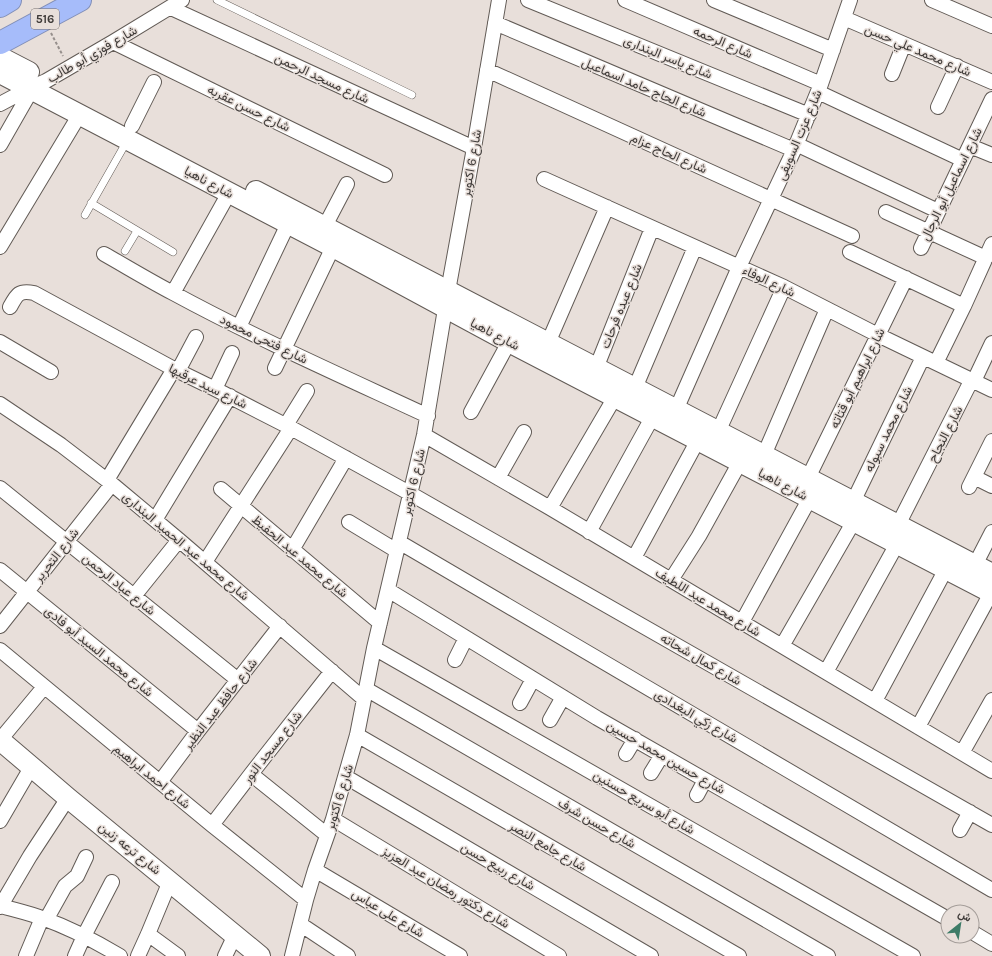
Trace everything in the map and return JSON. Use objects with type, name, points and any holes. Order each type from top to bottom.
[{"type":"highway","points":[[0,6],[10,0]]},
{"type":"highway","name":"516","points":[[3,46],[44,20],[80,0]]},
{"type":"main road","name":"شارع ناهيا","points":[[3,46],[36,86],[80,114],[130,133],[229,193],[265,204],[325,226],[447,299],[509,342],[593,376],[635,388],[808,478],[854,512],[988,582]]},
{"type":"main road","name":"شارع ناهيا","points":[[0,73],[36,86],[130,133],[265,204],[288,224],[333,247],[548,343],[593,376],[615,397],[810,498],[854,512]]},
{"type":"main road","name":"شارع ناهيا","points":[[898,535],[946,569],[988,582]]},
{"type":"main road","name":"شارع ترعه زنين","points":[[0,740],[260,956]]},
{"type":"street","name":"شارع فوزي أبو طالب","points":[[0,104],[69,68],[182,0]]},
{"type":"street","name":"شارع 6 اكتوبر","points":[[292,956],[315,870],[346,777],[374,648],[424,435],[499,0]]},
{"type":"street","name":"شارع ياسر البندارى","points":[[528,0],[808,115]]},
{"type":"street","name":"شارع الرحمه","points":[[625,0],[819,88],[963,160]]},
{"type":"street","points":[[714,0],[832,50]]},
{"type":"street","points":[[932,0],[992,26]]},
{"type":"street","name":"شارع عزت السويفى","points":[[676,410],[739,267],[795,147],[819,88],[844,18],[847,1]]},
{"type":"street","name":"شارع مسجد الرحمن","points":[[170,8],[474,148]]},
{"type":"street","name":"شارع محمد علي حسن","points":[[844,18],[992,82]]},
{"type":"street","name":"شارع الحاج حامد اسماعيل","points":[[494,23],[795,147],[938,211]]},
{"type":"street","name":"شارع حسن عقربه","points":[[113,42],[385,175]]},
{"type":"street","points":[[892,74],[904,44]]},
{"type":"street","points":[[938,107],[957,66]]},
{"type":"street","name":"شارع الحاج عزام","points":[[487,70],[852,236]]},
{"type":"street","points":[[130,133],[154,82]]},
{"type":"street","points":[[0,145],[36,86]]},
{"type":"street","name":"شارع اسماعيل أبو الرجال","points":[[920,248],[992,99]]},
{"type":"street","points":[[0,247],[80,114]]},
{"type":"street","points":[[970,146],[992,155]]},
{"type":"street","name":"شارع الوفاء","points":[[544,180],[607,207],[784,288],[992,390]]},
{"type":"street","points":[[325,226],[347,184]]},
{"type":"street","points":[[174,294],[229,193]]},
{"type":"street","points":[[548,343],[607,207]]},
{"type":"street","points":[[886,212],[986,258]]},
{"type":"street","points":[[239,327],[288,224]]},
{"type":"street","name":"شارع عبده فرحات","points":[[593,376],[652,228]]},
{"type":"street","points":[[936,363],[992,244]]},
{"type":"street","points":[[276,368],[333,247]]},
{"type":"street","points":[[635,388],[695,247]]},
{"type":"street","points":[[850,252],[964,306]]},
{"type":"street","name":"شارع فتحى محمود","points":[[104,254],[174,294],[239,327],[428,416]]},
{"type":"street","name":"شارع ابراهيم أبو قتاته","points":[[808,478],[906,278]]},
{"type":"street","points":[[718,432],[784,288]]},
{"type":"street","name":"شارع سيد عرقبها","points":[[10,307],[16,296],[22,292],[34,293],[176,370],[289,426],[411,494]]},
{"type":"street","points":[[764,455],[827,309]]},
{"type":"street","name":"شارع التحرير","points":[[0,626],[67,542],[109,482],[196,337]]},
{"type":"street","points":[[0,342],[51,372]]},
{"type":"street","points":[[471,412],[509,342]]},
{"type":"street","name":"شارع النجاح","points":[[826,672],[898,535],[969,385],[974,381],[992,343]]},
{"type":"street","points":[[215,388],[232,353]]},
{"type":"street","name":"شارع محمد سبوله","points":[[782,646],[854,512],[923,357]]},
{"type":"street","points":[[205,562],[241,506],[289,426],[307,391]]},
{"type":"street","points":[[155,520],[230,396]]},
{"type":"street","points":[[550,508],[615,397]]},
{"type":"street","name":"شارع محمد عبد الحميد البندارى","points":[[0,404],[61,445],[109,482],[332,671],[365,694]]},
{"type":"street","points":[[589,532],[653,416]]},
{"type":"street","points":[[498,478],[524,432]]},
{"type":"street","name":"شارع محمد عبد اللطيف","points":[[424,435],[992,770]]},
{"type":"street","points":[[634,558],[698,440]]},
{"type":"street","points":[[992,442],[972,482],[992,486]]},
{"type":"street","points":[[292,550],[346,458]]},
{"type":"street","points":[[671,580],[699,536],[740,462]]},
{"type":"street","name":"شارع عباد الرحمن","points":[[0,488],[238,680]]},
{"type":"street","name":"شارع محمد عبد الحفيظ","points":[[221,489],[380,623]]},
{"type":"street","name":"شارع كمال شحاته","points":[[411,494],[992,825]]},
{"type":"street","points":[[742,622],[810,498]]},
{"type":"street","name":"شارع زكي البغدادى","points":[[349,522],[398,547],[992,890]]},
{"type":"street","points":[[918,727],[988,582],[992,532]]},
{"type":"street","points":[[134,596],[179,540]]},
{"type":"street","points":[[875,701],[946,569]]},
{"type":"street","name":"شارع محمد السيد أبو فادى","points":[[0,570],[198,731]]},
{"type":"street","name":"شارع حسين محمد حسين","points":[[388,590],[563,697],[940,914]]},
{"type":"street","name":"شارع حافظ عبد النظير","points":[[160,782],[280,626]]},
{"type":"street","points":[[455,660],[466,638]]},
{"type":"street","name":"شارع أبو سريع حسنين","points":[[374,648],[913,956]]},
{"type":"street","name":"شارع احمد ابراهيم","points":[[0,650],[212,825],[306,900]]},
{"type":"street","name":"شارع مسجد النور","points":[[212,825],[332,671]]},
{"type":"street","points":[[520,703],[533,679]]},
{"type":"street","points":[[0,740],[44,687]]},
{"type":"street","name":"شارع حسن شرف","points":[[365,694],[828,956]]},
{"type":"street","points":[[550,720],[563,697]]},
{"type":"street","points":[[962,753],[992,700]]},
{"type":"street","name":"شارع جامع النصر","points":[[356,735],[739,956]]},
{"type":"street","points":[[626,754],[635,739]]},
{"type":"street","points":[[652,773],[662,755]]},
{"type":"street","points":[[0,821],[32,766]]},
{"type":"street","points":[[251,774],[327,835]]},
{"type":"street","name":"شارع ربيع حسن","points":[[346,777],[651,956]]},
{"type":"street","points":[[697,795],[705,780]]},
{"type":"street","points":[[68,798],[30,856],[0,906],[44,919],[84,936],[120,956]]},
{"type":"street","points":[[960,830],[970,812]]},
{"type":"street","name":"شارع دكتور رمضان عبد العزيز","points":[[333,819],[559,956]]},
{"type":"street","points":[[26,956],[44,919],[65,886],[77,876],[86,857]]},
{"type":"street","name":"شارع على عباس","points":[[315,870],[460,956]]},
{"type":"street","points":[[138,956],[170,881]]},
{"type":"street","points":[[75,956],[112,882]]},
{"type":"street","points":[[300,924],[348,956]]},
{"type":"street","points":[[148,934],[178,956]]},
{"type":"street","points":[[225,956],[235,935]]},
{"type":"street","points":[[980,937],[992,944]]},
{"type":"lane","points":[[216,0],[412,95]]},
{"type":"lane","points":[[85,215],[130,133]]},
{"type":"lane","points":[[91,204],[173,252]]},
{"type":"lane","points":[[125,251],[137,231]]},
{"type":"path","points":[[44,20],[69,68]]}]
